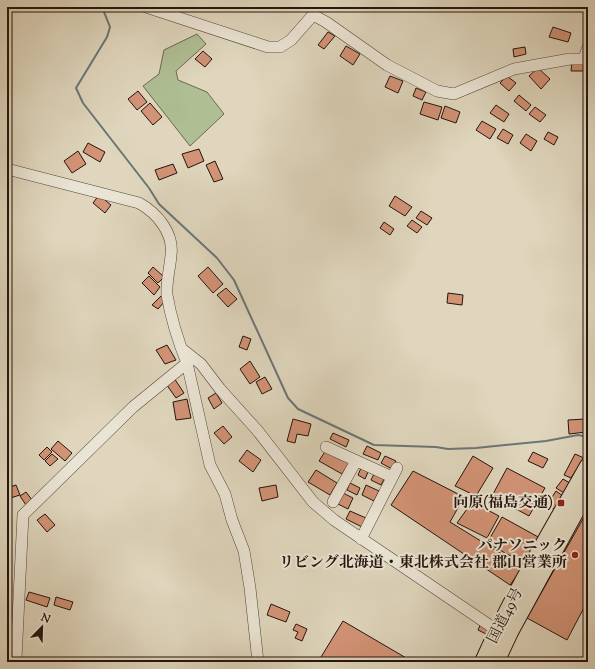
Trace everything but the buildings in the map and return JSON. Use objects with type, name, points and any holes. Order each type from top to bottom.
[{"type":"highway","name":"国道49号","points":[[483,662],[498,631],[588,466]]},
{"type":"highway","name":"国道49号","points":[[496,662],[510,632],[588,489]]},
{"type":"street","points":[[146,7],[268,47],[280,47],[290,40],[313,15],[326,22],[387,65],[437,90],[454,94],[514,69],[570,58],[586,59],[588,46]]},
{"type":"street","points":[[7,169],[139,203],[149,209],[162,222],[172,254],[167,278],[167,294],[171,313],[180,348],[187,363],[210,465],[225,494],[232,520],[244,551],[250,588],[258,662]]},
{"type":"street","points":[[180,348],[201,364],[220,389],[257,430],[314,502],[334,520],[498,631]]},
{"type":"street","points":[[14,662],[16,658],[23,515],[133,407],[187,363]]},
{"type":"street","points":[[326,447],[356,461],[394,472],[362,539]]},
{"type":"street","points":[[333,502],[356,461]]},
{"type":"green space","points":[[197,34],[206,44],[176,71],[178,80],[207,92],[224,114],[190,146],[143,86],[159,74],[164,50]]},
{"type":"waterway","points":[[102,7],[110,27],[107,37],[76,88],[83,103],[149,188],[159,204],[217,258],[234,280],[288,398],[298,409],[374,445],[436,447],[448,449],[476,448],[546,441],[578,435],[588,437]]},
{"type":"place","name":"向原(福島交通)","points":[[561,503]]},
{"type":"place","name":"パナソニック リビング北海道・東北株式会社 郡山営業所","points":[[575,555]]}]
